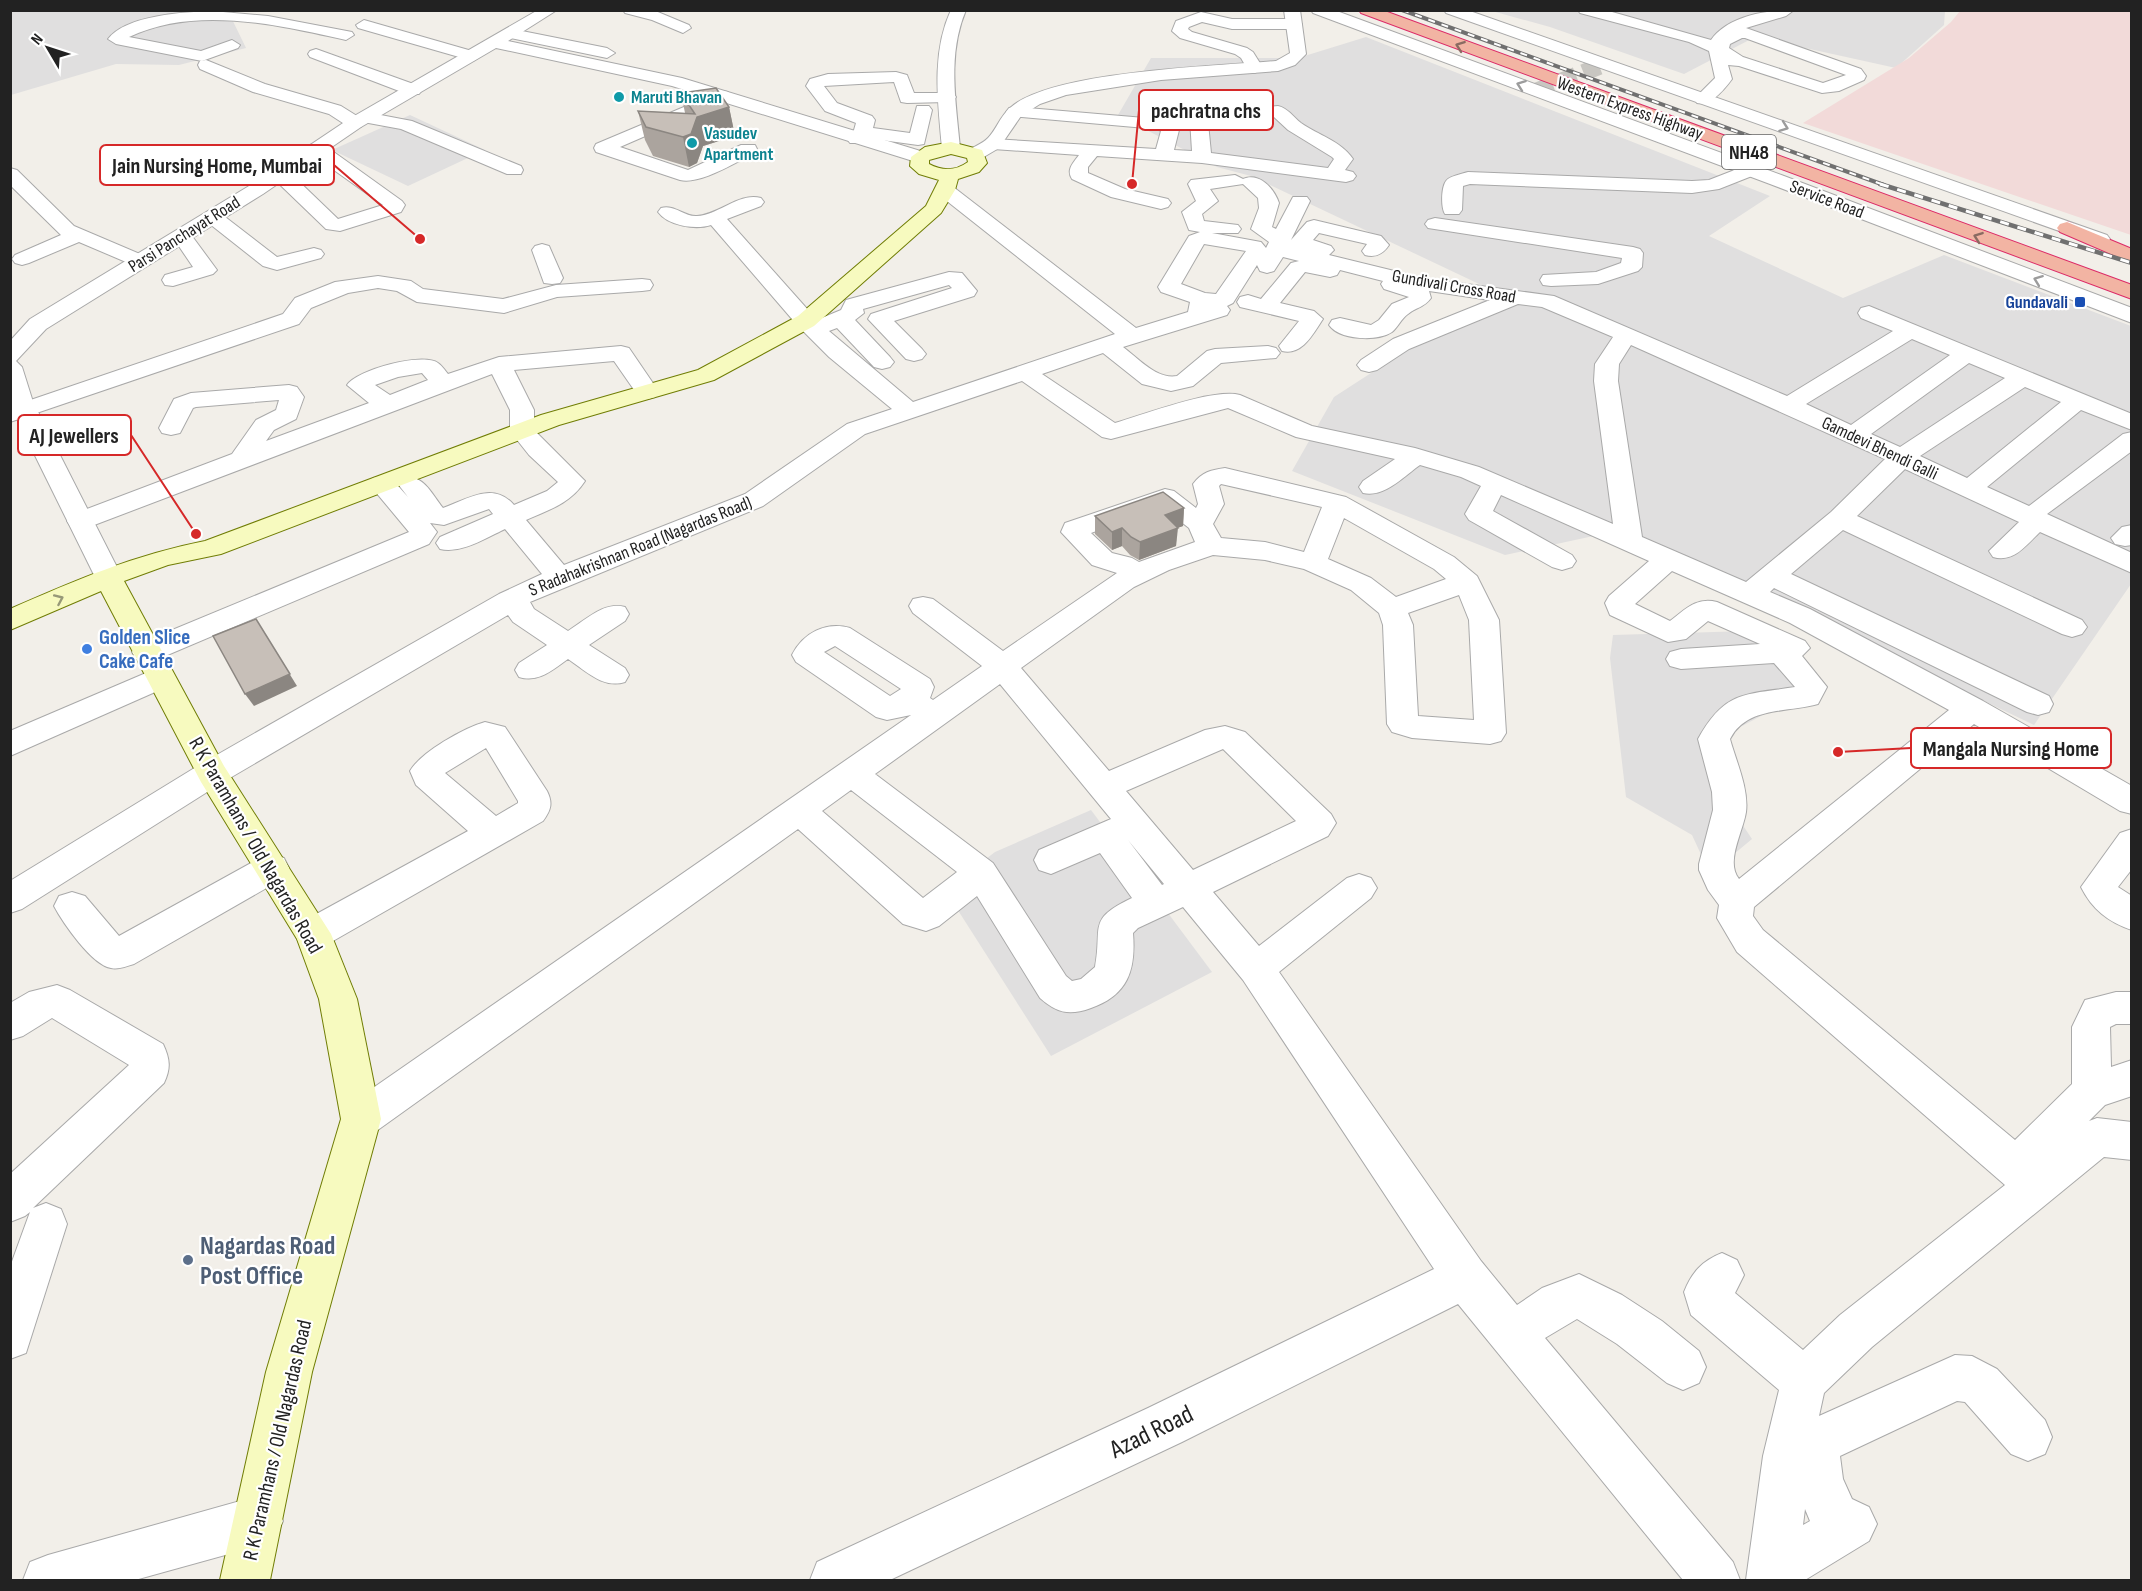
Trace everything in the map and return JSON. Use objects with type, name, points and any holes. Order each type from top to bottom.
[{"type":"highway","name":"Western Express Highway","points":[[1366,10],[2132,293]]},
{"type":"highway","name":"Western Express Highway","points":[[1443,12],[2132,271]]},
{"type":"highway","points":[[2067,228],[2132,257]]},
{"type":"main road","points":[[10,620],[112,587],[176,573],[211,548],[550,420],[706,375],[810,325],[934,209],[947,182],[975,167],[978,158],[975,154],[951,148],[932,151],[920,157],[919,166],[947,182]]},
{"type":"main road","points":[[10,643],[112,587]]},
{"type":"main road","name":"R K Paramhans / Old Nagardas Road","points":[[112,587],[212,773],[313,934],[338,999],[361,1119],[289,1372],[245,1581]]},
{"type":"street","name":"Parsi Panchayat Road","points":[[11,355],[38,324],[213,217],[360,120],[550,10]]},
{"type":"street","points":[[630,10],[657,16],[683,28]]},
{"type":"street","points":[[951,148],[948,103],[951,23],[958,10]]},
{"type":"street","name":"Service Road","points":[[1318,10],[1750,170],[2132,316]]},
{"type":"street","points":[[1585,10],[1695,39],[1719,54],[1737,60],[1822,88],[1833,87],[1858,76],[1856,73],[1747,33],[1739,33],[1722,42],[1722,50],[1737,60]]},
{"type":"street","points":[[1703,99],[1724,79],[1718,42],[1730,32],[1752,20],[1787,10]]},
{"type":"street","points":[[1443,12],[1703,99],[2132,250]]},
{"type":"street","points":[[232,45],[201,56],[116,39],[150,22],[197,15],[254,18],[346,35]]},
{"type":"street","points":[[975,154],[993,144],[1015,112],[1034,100],[1084,85],[1161,75],[1256,68],[1289,62],[1298,54],[1293,17],[1232,24],[1201,17],[1182,24],[1180,31],[1186,35],[1241,51],[1247,55],[1256,68]]},
{"type":"street","points":[[299,48],[316,47],[365,26],[472,56]]},
{"type":"street","points":[[504,38],[607,53]]},
{"type":"street","points":[[504,38],[676,81],[822,128],[859,135],[918,140],[923,110],[948,103]]},
{"type":"street","points":[[316,54],[413,90]]},
{"type":"street","points":[[206,65],[259,88],[360,120],[406,125],[514,171]]},
{"type":"street","points":[[859,135],[865,118],[831,107],[815,86],[816,83],[828,79],[896,77],[901,79],[907,98],[948,103]]},
{"type":"street","points":[[722,96],[603,148],[687,176],[698,173],[748,148]]},
{"type":"street","points":[[822,128],[838,119],[839,111]]},
{"type":"street","points":[[993,144],[1202,157],[1340,175],[1344,159],[1339,153],[1300,130],[1278,111],[1199,119],[1202,157]]},
{"type":"street","points":[[1015,112],[1166,125],[1170,130],[1163,155]]},
{"type":"street","points":[[1040,113],[1030,134],[1032,136],[1145,144]]},
{"type":"street","points":[[859,135],[920,157]]},
{"type":"street","points":[[280,174],[333,225],[340,225],[394,208],[396,205],[317,149]]},
{"type":"street","points":[[1091,151],[1079,167],[1079,175],[1088,181],[1132,197],[1161,203]]},
{"type":"street","points":[[1452,210],[1454,183],[1468,178],[1692,187],[1712,185],[1750,170]]},
{"type":"street","points":[[10,174],[67,230],[140,261]]},
{"type":"street","points":[[1261,230],[1270,204],[1267,194],[1243,181],[1198,184],[1203,197],[1208,201],[1192,212],[1196,226],[1201,228],[1261,230],[1282,239],[1318,226],[1367,238],[1379,245],[1372,251]]},
{"type":"street","points":[[947,182],[1132,336]]},
{"type":"street","points":[[1257,298],[1299,203],[1269,201]]},
{"type":"street","points":[[668,212],[696,223],[754,202]]},
{"type":"street","points":[[213,217],[270,262],[277,264],[314,254]]},
{"type":"street","points":[[715,217],[810,325],[837,352],[909,411]]},
{"type":"street","points":[[1435,224],[1633,253],[1632,265],[1628,269],[1598,278],[1551,280]]},
{"type":"street","points":[[1310,230],[1300,242],[1329,255]]},
{"type":"street","points":[[22,259],[79,235]]},
{"type":"street","points":[[173,280],[206,271],[182,236]]},
{"type":"street","name":"Gundivali Cross Road","points":[[1282,239],[1423,284],[1546,301],[1626,335]]},
{"type":"street","points":[[1546,301],[1560,241]]},
{"type":"street","points":[[542,250],[552,278]]},
{"type":"street","points":[[1197,314],[1257,298],[1298,267],[1306,266],[1406,287],[1419,293],[1420,298],[1416,304],[1401,309],[1377,331],[1364,332],[1340,325]]},
{"type":"street","points":[[504,306],[528,289],[552,278],[610,267]]},
{"type":"street","points":[[810,325],[841,319],[853,314],[851,308],[854,305],[954,278],[965,289],[965,292],[879,319],[914,354]]},
{"type":"street","points":[[17,408],[291,319],[303,303],[343,286],[378,282],[403,286],[417,296],[504,306],[556,291],[642,285]]},
{"type":"street","points":[[1369,365],[1401,344],[1514,297]]},
{"type":"street","points":[[1257,298],[1315,308]]},
{"type":"street","points":[[1107,345],[1150,379],[1171,384],[1185,381],[1215,356],[1279,350],[1312,319],[1257,298]]},
{"type":"street","points":[[1197,314],[1227,312]]},
{"type":"street","points":[[1869,313],[2132,423]]},
{"type":"street","name":"S Radahakrishnan Road (Nagardas Road)","points":[[10,899],[212,773],[511,607],[559,577],[754,500],[856,429],[1132,336],[1161,330],[1197,314]]},
{"type":"street","points":[[841,319],[882,362]]},
{"type":"street","points":[[1788,405],[1911,330]]},
{"type":"street","points":[[1626,335],[1607,364],[1606,381],[1629,542]]},
{"type":"street","name":"Gamdevi Bhendi Galli","points":[[1626,335],[1788,405],[1969,489],[2129,545]]},
{"type":"street","points":[[80,521],[246,453],[499,364],[621,353],[647,392]]},
{"type":"street","points":[[1852,436],[1967,354]]},
{"type":"street","points":[[450,543],[556,497],[572,482],[538,450],[522,431],[522,410],[499,364]]},
{"type":"street","points":[[387,404],[359,385],[393,371],[424,366],[429,367],[442,383]]},
{"type":"street","points":[[10,367],[17,408],[80,521],[112,587]]},
{"type":"street","points":[[1024,372],[1111,432],[1201,406],[1231,400],[1305,432],[1470,472],[1493,488],[1629,542],[1748,593],[1811,602]]},
{"type":"street","points":[[1748,593],[1772,576],[1840,518],[1901,458],[2022,377]]},
{"type":"street","points":[[171,428],[183,404],[192,400],[289,392],[292,398],[287,414],[265,425],[246,453]]},
{"type":"street","points":[[1969,489],[2079,400]]},
{"type":"street","points":[[2003,551],[2038,514],[2132,439]]},
{"type":"street","points":[[197,453],[246,453]]},
{"type":"street","points":[[1372,487],[1413,458]]},
{"type":"street","points":[[361,1119],[851,773],[921,707],[1002,666],[1137,574],[1186,553],[1205,535],[1211,504],[1206,484],[1218,476],[1318,496],[1337,502],[1444,563],[1467,582],[1484,620],[1488,734],[1412,727],[1403,724],[1398,625],[1392,608],[1361,584],[1313,563],[1205,535],[1165,497],[1075,529],[1075,532],[1102,559],[1122,564],[1137,574]]},
{"type":"street","points":[[393,480],[435,516],[444,517],[490,500],[496,501],[559,577]]},
{"type":"street","points":[[13,752],[34,732],[154,665],[419,538],[423,532],[393,480]]},
{"type":"street","points":[[1493,488],[1478,514],[1562,561]]},
{"type":"street","points":[[1313,563],[1337,502]]},
{"type":"street","points":[[1840,518],[2072,627]]},
{"type":"street","points":[[1668,559],[1619,603],[1620,608],[1668,632],[1676,633],[1704,609],[1707,609],[1799,650]]},
{"type":"street","points":[[1772,576],[1811,602],[1886,640],[2045,693],[2020,736]]},
{"type":"street","points":[[1392,608],[1467,582]]},
{"type":"street","points":[[923,606],[1002,666],[1104,787],[1120,829],[1172,896],[1256,969],[1465,1277],[1715,1581]]},
{"type":"street","points":[[511,607],[614,675]]},
{"type":"street","points":[[530,670],[615,614]]},
{"type":"street","points":[[1886,640],[1972,709],[2132,802]]},
{"type":"street","points":[[1680,659],[1777,653],[1786,657],[1812,687],[1812,691],[1806,696],[1737,710],[1725,720],[1714,739],[1728,792],[1730,810],[1716,864],[1716,873],[1719,881],[1737,902]]},
{"type":"street","points":[[1972,709],[1737,902],[1735,918],[1750,942],[2026,1176]]},
{"type":"street","points":[[851,773],[981,873],[1053,987],[1066,998],[1085,996],[1103,985],[1114,972],[1118,954],[1115,928],[1125,918],[1316,827],[1318,821],[1234,740],[1225,737],[1216,738],[1104,787]]},
{"type":"street","points":[[798,810],[916,914],[926,916],[981,873]]},
{"type":"street","points":[[1050,860],[1120,829]]},
{"type":"street","points":[[313,934],[493,833]]},
{"type":"street","points":[[2132,842],[2099,887],[2103,895],[2132,916]]},
{"type":"street","points":[[72,906],[111,953],[121,953],[272,868]]},
{"type":"street","points":[[1256,969],[1359,888]]},
{"type":"street","points":[[10,1024],[42,1003],[57,1001],[149,1056],[150,1071],[28,1213],[10,1337]]},
{"type":"street","points":[[2092,1091],[2091,1036],[2095,1017],[2104,1010],[2132,1008]]},
{"type":"street","points":[[1771,1576],[1802,1450],[1804,1381],[2026,1176],[2092,1091],[2132,1078]]},
{"type":"street","points":[[2026,1176],[2097,1137],[2132,1141]]},
{"type":"street","points":[[1722,1275],[1706,1292],[1707,1299],[1804,1381]]},
{"type":"street","name":"Azad Road","points":[[835,1581],[1165,1425],[1465,1277]]},
{"type":"street","points":[[1513,1333],[1558,1304],[1579,1296],[1610,1313],[1683,1367]]},
{"type":"street","points":[[1802,1450],[1955,1378],[1965,1378],[1981,1385],[2028,1437]]},
{"type":"street","points":[[1771,1576],[1848,1528],[1822,1497],[1818,1482],[1802,1450]]},
{"type":"street","points":[[58,1579],[258,1521]]},
{"type":"shaded area","points":[[11,11],[228,11],[246,48],[179,65],[116,64],[11,95]]},
{"type":"shaded area","points":[[1492,11],[1945,11],[1944,25],[1896,68],[1755,37],[1684,74],[1550,27]]},
{"type":"shaded area","points":[[1960,11],[2131,11],[2131,235],[1803,123],[1909,58],[1951,22]]},
{"type":"shaded area","points":[[1366,37],[1770,196],[1709,236],[1843,298],[1944,255],[2131,326],[2131,584],[2034,725],[1626,529],[1505,555],[1292,471],[1334,397],[1496,292],[1251,176],[1217,167],[1118,115],[1151,58],[1298,58]]},
{"type":"shaded area","points":[[410,115],[485,150],[408,186],[332,150]]},
{"type":"shaded area","points":[[1748,631],[1817,686],[1716,740],[1736,815],[1752,839],[1710,874],[1692,835],[1626,797],[1610,658],[1613,635]]},
{"type":"shaded area","points":[[1091,810],[1212,972],[1051,1056],[945,890],[995,852]]},
{"type":"building","points":[[716,88],[729,107],[697,117],[691,134],[683,137],[646,127],[638,111],[695,114],[681,93]]},
{"type":"building","points":[[1163,492],[1184,508],[1165,515],[1178,528],[1140,542],[1122,528],[1112,532],[1095,516]]},
{"type":"building","points":[[256,619],[290,674],[245,694],[213,636]]},
{"type":"tunnel","points":[[1537,91],[1605,64]]},
{"type":"railway","points":[[1402,10],[1884,185]]},
{"type":"railway","points":[[1880,184],[2132,263]]},
{"type":"place","name":"Maruti Bhavan","points":[[619,97]]},
{"type":"place","name":"Vasudev Apartment","points":[[692,143]]},
{"type":"place","name":"pachratna chs","points":[[1132,184]]},
{"type":"place","name":"Jain Nursing Home, Mumbai","points":[[420,239]]},
{"type":"place","name":"Gundavali","points":[[2080,302]]},
{"type":"place","name":"AJ Jewellers","points":[[196,534]]},
{"type":"place","name":"Golden Slice Cake Cafe","points":[[87,649]]},
{"type":"place","name":"Mangala Nursing Home","points":[[1838,752]]},
{"type":"place","name":"Nagardas Road Post Office","points":[[188,1260]]}]
